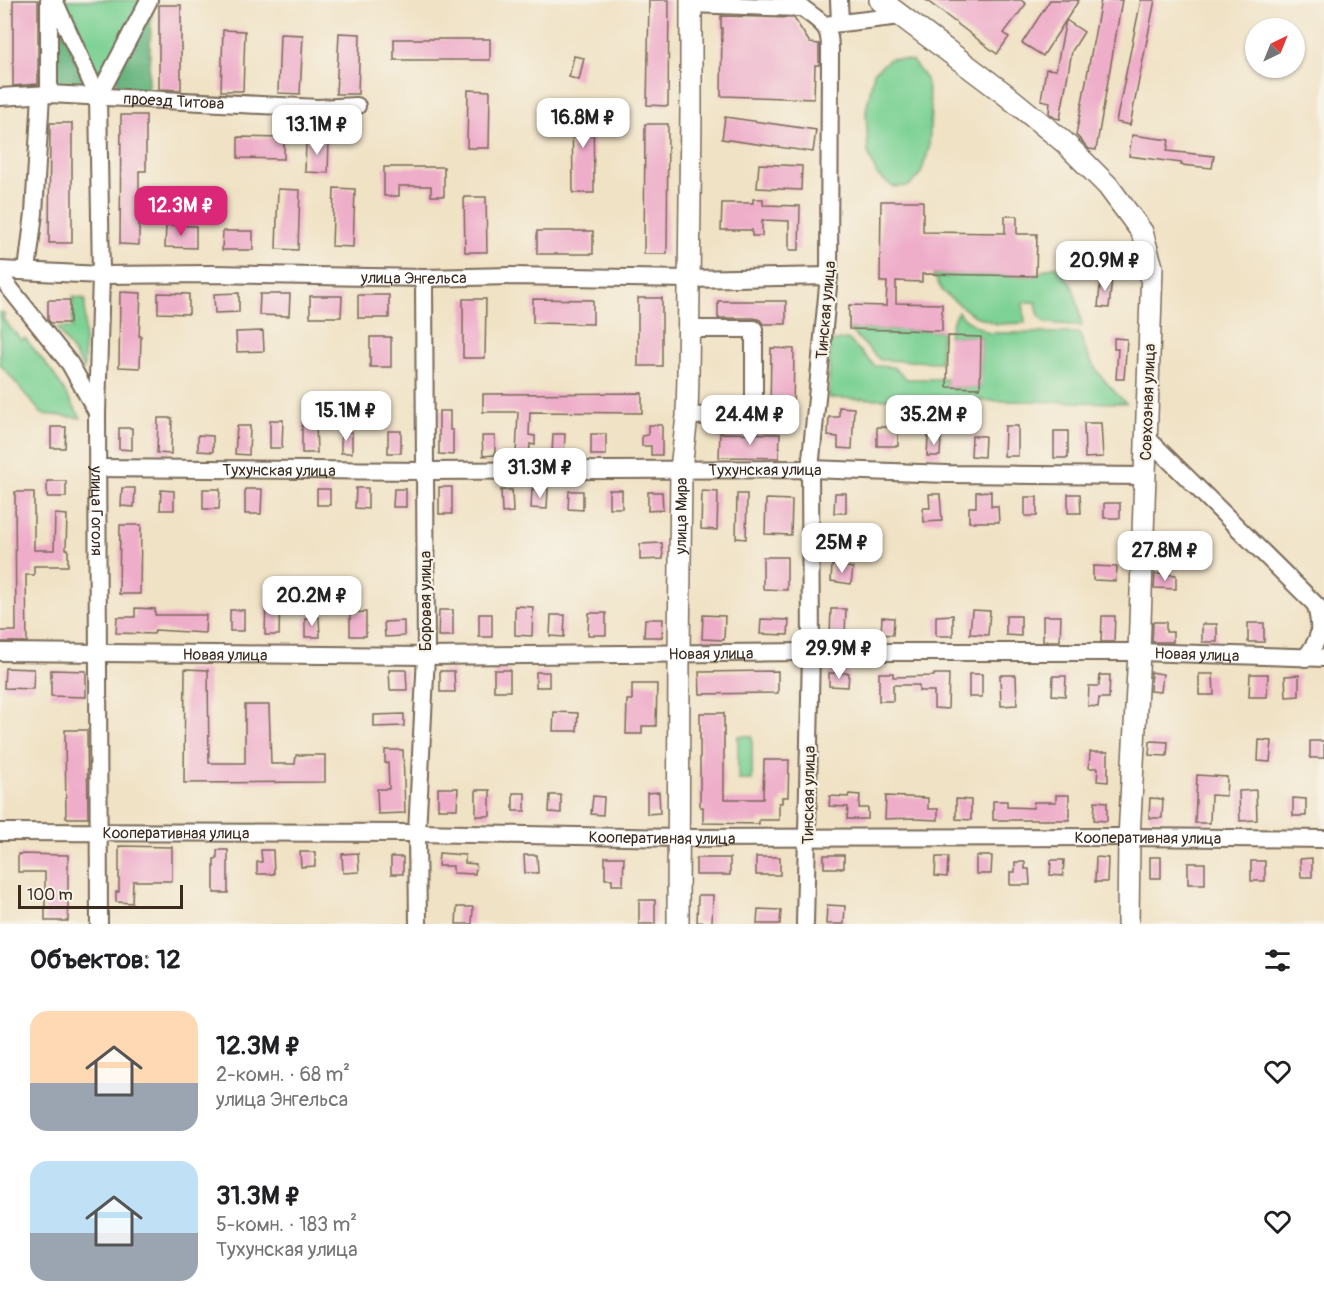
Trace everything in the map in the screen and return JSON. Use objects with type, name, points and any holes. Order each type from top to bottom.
[{"type":"main road","name":"Совхозная улица","points":[[880,0],[1005,94],[1064,142],[1108,186],[1142,232],[1152,267],[1139,652],[1129,837],[1128,924]]},
{"type":"main road","name":"улица Мира","points":[[678,924],[681,469],[687,416],[689,329],[691,2]]},
{"type":"street","points":[[27,272],[45,95],[49,0]]},
{"type":"street","points":[[54,0],[98,97]]},
{"type":"street","points":[[98,97],[149,0]]},
{"type":"street","name":"Тинская улица","points":[[805,924],[811,652],[810,469],[829,276],[830,52],[828,33],[839,0]]},
{"type":"street","points":[[691,2],[795,4],[832,24],[901,16]]},
{"type":"street","name":"проезд Титова","points":[[0,97],[45,95],[318,108],[357,106]]},
{"type":"street","name":"улица Гоголя","points":[[98,97],[101,275],[97,413],[99,924]]},
{"type":"street","name":"улица Энгельса","points":[[0,270],[101,275],[213,274],[424,278],[511,276],[689,279],[829,276]]},
{"type":"street","name":"Боровая улица","points":[[418,924],[417,832],[426,656],[424,278]]},
{"type":"street","points":[[3,286],[70,364],[97,413]]},
{"type":"street","points":[[687,416],[754,415],[754,330],[689,329]]},
{"type":"street","points":[[1145,436],[1320,610],[1321,623],[1317,643],[1305,658]]},
{"type":"street","name":"Тухунская улица","points":[[97,468],[424,471],[810,469],[947,474],[1144,476]]},
{"type":"street","name":"Новая улица","points":[[0,652],[426,656],[811,652],[1139,652],[1324,658]]},
{"type":"street","name":"Кооперативная улица","points":[[0,832],[417,832],[807,839],[1129,837],[1324,839]]},
{"type":"green space","points":[[57,0],[144,0],[105,82],[92,80]]},
{"type":"green space","points":[[152,4],[148,96],[117,92],[117,75]]},
{"type":"green space","points":[[52,6],[88,90],[54,88]]},
{"type":"green space","points":[[891,58],[912,61],[926,79],[931,107],[929,149],[921,173],[909,186],[893,187],[877,175],[868,152],[866,111],[874,72]]},
{"type":"green space","points":[[1055,266],[1072,286],[1082,326],[1047,323],[1040,317],[1036,302],[1023,302],[1025,323],[997,324],[973,315],[943,292],[933,274],[1036,276]]},
{"type":"green space","points":[[73,297],[85,299],[84,369],[57,328],[72,328]]},
{"type":"green space","points":[[1,312],[5,315],[2,318],[21,340],[25,338],[53,373],[81,418],[42,414],[0,364]]},
{"type":"green space","points":[[958,312],[966,320],[988,333],[1080,333],[1092,363],[1104,380],[1126,403],[829,398],[830,342],[848,339],[875,366],[893,367],[907,379],[947,379],[947,387],[980,388],[981,337],[948,336]]},
{"type":"green space","points":[[849,329],[942,331],[940,362],[880,360]]},
{"type":"green space","points":[[738,736],[752,736],[752,780],[738,780]]},
{"type":"building","points":[[13,0],[38,0],[38,84],[13,86]]},
{"type":"building","points":[[649,0],[669,0],[668,106],[647,105]]},
{"type":"building","points":[[926,0],[1021,0],[1026,4],[1004,33],[1009,37],[997,54]]},
{"type":"building","points":[[1050,0],[1079,0],[1043,56],[1022,43]]},
{"type":"building","points":[[1101,0],[1122,0],[1096,150],[1089,149],[1076,135]]},
{"type":"building","points":[[1141,0],[1155,0],[1130,125],[1116,122]]},
{"type":"building","points":[[159,5],[181,5],[181,90],[159,89]]},
{"type":"building","points":[[721,16],[794,18],[810,43],[819,44],[819,65],[815,65],[814,99],[721,96]]},
{"type":"building","points":[[1066,20],[1084,32],[1072,51],[1060,119],[1049,113],[1050,102],[1041,100],[1046,69],[1056,70]]},
{"type":"building","points":[[223,30],[245,31],[243,91],[221,91]]},
{"type":"building","points":[[339,33],[360,34],[358,94],[336,94]]},
{"type":"building","points":[[280,34],[303,35],[300,94],[278,93]]},
{"type":"building","points":[[394,39],[490,39],[490,60],[394,60]]},
{"type":"building","points":[[574,56],[584,58],[579,80],[569,77]]},
{"type":"building","points":[[468,90],[490,91],[489,148],[467,148]]},
{"type":"building","points":[[572,105],[593,105],[594,193],[573,193]]},
{"type":"building","points":[[121,115],[146,115],[146,171],[139,171],[139,245],[120,244]]},
{"type":"building","points":[[725,117],[816,130],[813,152],[722,139]]},
{"type":"building","points":[[50,123],[72,123],[72,243],[49,243]]},
{"type":"building","points":[[645,124],[668,124],[667,254],[644,254]]},
{"type":"building","points":[[1132,135],[1169,140],[1167,151],[1214,156],[1212,168],[1129,156]]},
{"type":"building","points":[[238,137],[284,138],[284,159],[238,158]]},
{"type":"building","points":[[306,140],[329,141],[328,173],[305,172]]},
{"type":"building","points":[[759,164],[802,166],[801,190],[757,188]]},
{"type":"building","points":[[384,167],[444,167],[444,196],[431,196],[431,186],[399,186],[399,196],[384,196]]},
{"type":"building","points":[[334,188],[355,189],[353,247],[332,246]]},
{"type":"building","points":[[278,189],[300,190],[298,250],[276,249]]},
{"type":"building","points":[[464,197],[486,197],[487,252],[465,252]]},
{"type":"building","points":[[753,199],[763,199],[763,205],[800,206],[799,250],[789,250],[789,221],[762,220],[762,236],[752,236],[752,230],[721,230],[722,203],[753,203]]},
{"type":"building","points":[[881,201],[923,201],[923,232],[1005,233],[1005,216],[1017,216],[1017,234],[1037,234],[1036,276],[922,274],[922,282],[896,281],[896,303],[942,304],[942,331],[849,329],[849,305],[886,306],[887,282],[880,282]]},
{"type":"building","points":[[166,225],[196,226],[196,248],[165,247]]},
{"type":"building","points":[[223,231],[253,231],[253,250],[222,250]]},
{"type":"building","points":[[537,231],[593,231],[593,254],[537,254]]},
{"type":"building","points":[[1101,276],[1112,277],[1109,308],[1098,307]]},
{"type":"building","points":[[120,292],[141,293],[140,368],[119,367]]},
{"type":"building","points":[[158,293],[189,294],[189,314],[158,313]]},
{"type":"building","points":[[239,293],[239,312],[215,313],[214,294]]},
{"type":"building","points":[[260,294],[290,294],[289,316],[259,315]]},
{"type":"building","points":[[358,295],[389,295],[389,318],[358,318]]},
{"type":"building","points":[[310,296],[342,296],[341,317],[310,317]]},
{"type":"building","points":[[638,298],[662,298],[662,366],[638,366]]},
{"type":"building","points":[[463,299],[486,299],[485,358],[463,358]]},
{"type":"building","points":[[533,299],[593,300],[593,324],[533,323]]},
{"type":"building","points":[[48,300],[70,300],[70,323],[51,323],[48,320]]},
{"type":"building","points":[[718,301],[786,301],[786,324],[763,324],[754,318],[718,318]]},
{"type":"building","points":[[263,331],[264,351],[237,352],[236,332]]},
{"type":"building","points":[[948,336],[981,337],[980,388],[947,387]]},
{"type":"building","points":[[370,337],[391,337],[391,367],[370,367]]},
{"type":"building","points":[[1114,338],[1127,339],[1124,379],[1116,379],[1118,349],[1114,349]]},
{"type":"building","points":[[771,348],[794,349],[793,416],[770,415]]},
{"type":"building","points":[[642,393],[642,413],[530,412],[529,435],[535,436],[535,445],[530,444],[529,456],[516,455],[518,412],[483,412],[483,394]]},
{"type":"building","points":[[839,407],[854,408],[852,449],[838,448],[838,437],[828,436],[829,417],[839,417]]},
{"type":"building","points":[[439,411],[450,411],[453,455],[439,454]]},
{"type":"building","points":[[158,418],[172,418],[171,454],[157,453]]},
{"type":"building","points":[[270,420],[283,420],[282,448],[270,448]]},
{"type":"building","points":[[302,423],[316,423],[317,453],[302,453]]},
{"type":"building","points":[[1084,423],[1101,423],[1103,457],[1085,458]]},
{"type":"building","points":[[648,425],[662,425],[662,455],[651,455],[651,446],[642,446],[642,436],[648,435]]},
{"type":"building","points":[[237,426],[250,426],[249,455],[235,454]]},
{"type":"building","points":[[1005,426],[1018,426],[1018,456],[1004,456]]},
{"type":"building","points":[[51,427],[66,427],[65,448],[51,448]]},
{"type":"building","points":[[877,427],[898,427],[898,446],[877,446]]},
{"type":"building","points":[[119,428],[132,428],[132,450],[119,449]]},
{"type":"building","points":[[388,431],[401,431],[401,453],[388,453]]},
{"type":"building","points":[[1054,431],[1068,431],[1068,458],[1054,458]]},
{"type":"building","points":[[341,432],[352,432],[352,453],[341,453]]},
{"type":"building","points":[[720,433],[780,434],[779,458],[719,457]]},
{"type":"building","points":[[553,434],[565,434],[564,455],[552,455]]},
{"type":"building","points":[[591,434],[606,434],[606,455],[591,455]]},
{"type":"building","points":[[198,435],[213,436],[213,452],[198,451]]},
{"type":"building","points":[[482,436],[495,436],[495,455],[483,456]]},
{"type":"building","points":[[928,436],[941,436],[940,456],[927,456]]},
{"type":"building","points":[[972,436],[985,436],[984,457],[971,456]]},
{"type":"building","points":[[47,481],[66,481],[66,497],[47,497]]},
{"type":"building","points":[[439,487],[452,487],[452,514],[439,514]]},
{"type":"building","points":[[122,488],[135,488],[134,507],[121,506]]},
{"type":"building","points":[[356,488],[368,488],[368,509],[355,508]]},
{"type":"building","points":[[203,489],[220,489],[219,509],[203,509]]},
{"type":"building","points":[[245,489],[262,489],[261,514],[245,514]]},
{"type":"building","points":[[317,489],[330,489],[330,505],[317,505]]},
{"type":"building","points":[[394,489],[406,489],[406,507],[393,507]]},
{"type":"building","points":[[532,489],[548,489],[547,509],[531,508]]},
{"type":"building","points":[[161,490],[174,491],[174,510],[160,510]]},
{"type":"building","points":[[501,490],[512,490],[513,512],[502,513]]},
{"type":"building","points":[[609,490],[622,490],[622,508],[609,508]]},
{"type":"building","points":[[569,491],[583,491],[583,510],[568,509]]},
{"type":"building","points":[[702,491],[718,492],[717,530],[701,529]]},
{"type":"building","points":[[991,491],[991,506],[998,506],[999,522],[969,522],[969,507],[976,507],[976,492]]},
{"type":"building","points":[[15,492],[34,492],[34,550],[54,550],[55,514],[67,515],[68,566],[34,566],[34,575],[26,575],[27,642],[0,642],[0,631],[16,631]]},
{"type":"building","points":[[648,492],[662,492],[663,510],[648,511]]},
{"type":"building","points":[[835,493],[846,493],[846,513],[834,513]]},
{"type":"building","points":[[737,494],[747,494],[746,539],[736,538]]},
{"type":"building","points":[[929,494],[940,494],[942,521],[924,522],[923,508],[930,508]]},
{"type":"building","points":[[1068,494],[1080,494],[1081,513],[1068,513]]},
{"type":"building","points":[[1025,497],[1037,497],[1037,516],[1025,516]]},
{"type":"building","points":[[766,499],[792,500],[791,535],[765,534]]},
{"type":"building","points":[[1104,503],[1120,503],[1120,518],[1104,518]]},
{"type":"building","points":[[120,525],[141,525],[140,594],[119,594]]},
{"type":"building","points":[[662,543],[663,559],[640,560],[640,544]]},
{"type":"building","points":[[763,557],[787,557],[787,590],[763,589]]},
{"type":"building","points":[[832,565],[853,568],[851,584],[831,581]]},
{"type":"building","points":[[1093,566],[1117,567],[1116,581],[1093,580]]},
{"type":"building","points":[[1155,574],[1176,575],[1176,589],[1154,588]]},
{"type":"building","points":[[266,600],[280,600],[279,635],[265,635]]},
{"type":"building","points":[[515,606],[533,607],[532,636],[515,635]]},
{"type":"building","points":[[135,608],[155,609],[155,615],[206,615],[205,633],[155,630],[154,634],[116,633],[117,617],[135,617]]},
{"type":"building","points":[[831,609],[846,609],[845,635],[830,634]]},
{"type":"building","points":[[230,610],[244,610],[244,631],[230,631]]},
{"type":"building","points":[[439,610],[453,610],[453,636],[438,636]]},
{"type":"building","points":[[972,610],[990,611],[988,635],[970,634]]},
{"type":"building","points":[[366,612],[366,636],[350,636],[350,613]]},
{"type":"building","points":[[589,613],[606,613],[606,635],[588,635]]},
{"type":"building","points":[[479,614],[492,614],[492,637],[479,637]]},
{"type":"building","points":[[551,615],[565,615],[564,637],[550,636]]},
{"type":"building","points":[[703,615],[725,616],[724,640],[702,639]]},
{"type":"building","points":[[953,615],[953,636],[936,636],[936,616]]},
{"type":"building","points":[[1006,616],[1021,616],[1021,636],[1006,635]]},
{"type":"building","points":[[1043,616],[1061,616],[1060,641],[1043,641]]},
{"type":"building","points":[[1102,616],[1115,616],[1114,642],[1101,642]]},
{"type":"building","points":[[319,617],[320,637],[305,637],[305,618]]},
{"type":"building","points":[[882,617],[894,618],[893,635],[881,634]]},
{"type":"building","points":[[645,619],[663,619],[662,637],[644,637]]},
{"type":"building","points":[[761,619],[789,620],[788,635],[760,634]]},
{"type":"building","points":[[404,621],[404,636],[385,637],[384,622]]},
{"type":"building","points":[[1153,622],[1166,622],[1166,632],[1173,632],[1173,642],[1152,642]]},
{"type":"building","points":[[1248,623],[1264,623],[1264,642],[1248,642]]},
{"type":"building","points":[[1202,624],[1217,624],[1217,642],[1202,642]]},
{"type":"building","points":[[5,668],[34,669],[33,689],[4,688]]},
{"type":"building","points":[[185,669],[208,670],[209,763],[245,763],[245,705],[269,705],[271,764],[295,764],[296,755],[325,755],[325,782],[184,783]]},
{"type":"building","points":[[51,670],[86,671],[86,697],[51,696]]},
{"type":"building","points":[[389,670],[406,670],[407,690],[390,690]]},
{"type":"building","points":[[494,670],[510,670],[510,691],[494,691]]},
{"type":"building","points":[[440,671],[454,671],[455,692],[440,692]]},
{"type":"building","points":[[778,671],[778,693],[700,694],[699,672]]},
{"type":"building","points":[[536,672],[549,672],[549,687],[536,687]]},
{"type":"building","points":[[1151,672],[1163,674],[1161,692],[1150,691]]},
{"type":"building","points":[[829,673],[849,673],[848,687],[829,686]]},
{"type":"building","points":[[879,673],[893,673],[893,677],[949,674],[948,709],[934,708],[934,691],[919,691],[919,685],[893,685],[893,701],[879,701]]},
{"type":"building","points":[[969,674],[982,674],[982,697],[969,697]]},
{"type":"building","points":[[1199,674],[1213,674],[1214,695],[1199,695]]},
{"type":"building","points":[[1250,674],[1268,674],[1267,697],[1249,697]]},
{"type":"building","points":[[1000,675],[1016,675],[1017,705],[1001,706]]},
{"type":"building","points":[[1100,675],[1110,675],[1109,698],[1099,698],[1098,707],[1088,706],[1089,686],[1099,686]]},
{"type":"building","points":[[1299,675],[1299,696],[1286,697],[1285,676]]},
{"type":"building","points":[[1053,676],[1066,676],[1065,696],[1052,695]]},
{"type":"building","points":[[632,684],[657,684],[656,726],[642,726],[642,734],[626,734],[627,700],[632,700]]},
{"type":"building","points":[[554,712],[578,713],[577,731],[553,731]]},
{"type":"building","points":[[700,713],[724,713],[724,799],[763,799],[764,760],[789,760],[788,797],[782,797],[782,803],[779,803],[779,820],[759,820],[759,824],[703,823],[703,807],[700,807]]},
{"type":"building","points":[[404,714],[404,726],[374,727],[374,715]]},
{"type":"building","points":[[65,730],[87,730],[88,818],[66,818]]},
{"type":"building","points":[[1259,740],[1272,741],[1270,762],[1258,761]]},
{"type":"building","points":[[1150,741],[1168,742],[1167,756],[1149,755]]},
{"type":"building","points":[[1310,741],[1324,741],[1324,758],[1310,758]]},
{"type":"building","points":[[385,750],[403,750],[405,813],[378,814],[377,789],[389,789]]},
{"type":"building","points":[[1090,752],[1108,752],[1108,782],[1097,781],[1098,768],[1089,768]]},
{"type":"building","points":[[1197,775],[1227,777],[1226,796],[1211,795],[1210,823],[1195,823]]},
{"type":"building","points":[[438,788],[458,788],[457,809],[438,809]]},
{"type":"building","points":[[476,790],[490,790],[490,816],[476,816]]},
{"type":"building","points":[[1256,790],[1257,820],[1240,821],[1239,791]]},
{"type":"building","points":[[659,792],[660,813],[647,814],[647,793]]},
{"type":"building","points":[[513,793],[525,793],[525,811],[513,811]]},
{"type":"building","points":[[849,794],[860,795],[859,808],[868,808],[868,819],[847,819],[848,807],[829,806],[830,796],[848,797]]},
{"type":"building","points":[[550,795],[561,795],[561,813],[549,812]]},
{"type":"building","points":[[1056,795],[1069,795],[1069,820],[993,820],[993,801],[1007,801],[1007,807],[1033,808],[1034,802],[1056,802]]},
{"type":"building","points":[[593,796],[604,797],[603,815],[591,814]]},
{"type":"building","points":[[886,796],[928,798],[928,809],[938,809],[938,820],[885,819]]},
{"type":"building","points":[[1150,798],[1163,799],[1162,818],[1149,818]]},
{"type":"building","points":[[1293,798],[1306,799],[1306,816],[1293,816]]},
{"type":"building","points":[[956,799],[971,800],[971,820],[956,819]]},
{"type":"building","points":[[1095,801],[1107,802],[1107,821],[1094,820]]},
{"type":"building","points":[[119,846],[172,847],[172,881],[133,881],[132,903],[116,902],[116,892],[119,892]]},
{"type":"building","points":[[217,850],[228,850],[228,893],[214,893],[214,859],[217,859]]},
{"type":"building","points":[[261,850],[273,850],[274,874],[257,874],[257,862],[262,862]]},
{"type":"building","points":[[300,852],[315,852],[315,866],[301,867]]},
{"type":"building","points":[[358,853],[359,872],[343,873],[342,854]]},
{"type":"building","points":[[439,853],[465,855],[465,863],[476,864],[475,874],[453,873],[453,866],[438,866]]},
{"type":"building","points":[[18,854],[68,855],[68,921],[45,921],[45,872],[18,872]]},
{"type":"building","points":[[524,855],[537,855],[538,873],[525,873]]},
{"type":"building","points":[[824,855],[844,855],[844,868],[824,868]]},
{"type":"building","points":[[976,856],[992,856],[991,874],[976,874]]},
{"type":"building","points":[[391,857],[403,857],[403,874],[391,874]]},
{"type":"building","points":[[605,857],[624,857],[623,885],[612,885],[612,879],[605,879]]},
{"type":"building","points":[[756,857],[780,857],[780,875],[756,875]]},
{"type":"building","points":[[936,857],[948,857],[947,877],[935,876]]},
{"type":"building","points":[[1096,857],[1108,858],[1107,882],[1095,882]]},
{"type":"building","points":[[1150,857],[1161,857],[1161,878],[1150,878]]},
{"type":"building","points":[[696,858],[730,858],[730,875],[696,875]]},
{"type":"building","points":[[1312,858],[1312,877],[1301,877],[1300,859]]},
{"type":"building","points":[[1051,860],[1064,860],[1063,876],[1050,875]]},
{"type":"building","points":[[1251,861],[1265,861],[1265,881],[1251,881]]},
{"type":"building","points":[[1015,862],[1025,862],[1025,869],[1029,869],[1030,885],[1010,885],[1010,872],[1015,872]]},
{"type":"building","points":[[1188,863],[1205,863],[1205,884],[1188,884]]},
{"type":"building","points":[[698,895],[713,895],[712,923],[697,922]]},
{"type":"building","points":[[639,900],[655,900],[655,924],[639,924]]},
{"type":"building","points":[[827,905],[845,906],[844,924],[826,924]]},
{"type":"building","points":[[457,907],[473,907],[472,924],[456,924]]},
{"type":"building","points":[[758,909],[781,910],[780,924],[757,924]]}]
